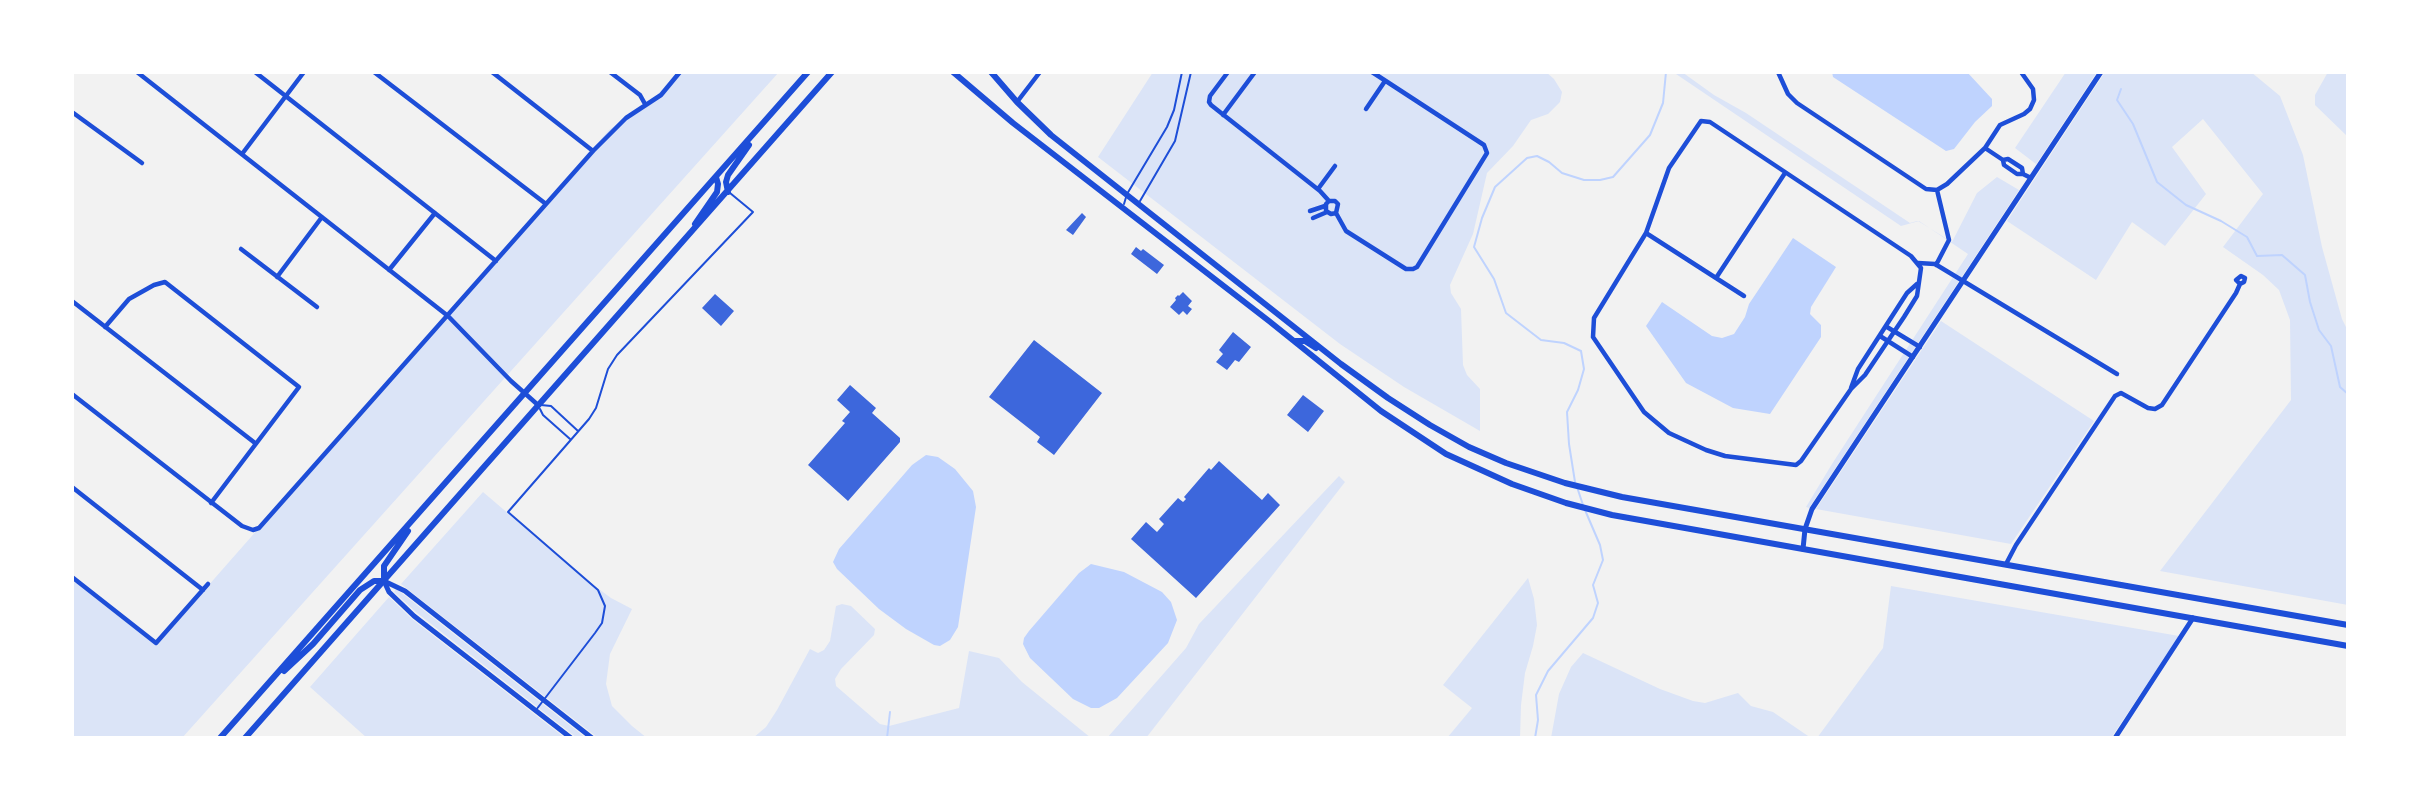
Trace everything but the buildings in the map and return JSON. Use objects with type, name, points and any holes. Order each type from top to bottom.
[{"type":"main road","points":[[220,738],[808,72]]},
{"type":"main road","points":[[245,738],[832,72]]},
{"type":"main road","points":[[953,72],[1013,123],[1295,341],[1381,411],[1434,447],[1471,466],[1566,503],[1593,510],[2348,646]]},
{"type":"main road","points":[[991,72],[1051,135],[1375,389]]},
{"type":"main road","points":[[728,192],[728,175],[766,120]]},
{"type":"main road","points":[[683,243],[717,192],[716,177]]},
{"type":"main road","points":[[1295,341],[1305,341],[1313,345],[1346,372],[1469,447],[1565,484],[2348,625]]},
{"type":"main road","points":[[384,581],[384,566],[423,509]]},
{"type":"main road","points":[[256,697],[313,644],[366,584],[384,581]]},
{"type":"street","points":[[137,72],[448,316],[539,405]]},
{"type":"street","points":[[255,72],[496,261]]},
{"type":"street","points":[[242,154],[304,72]]},
{"type":"street","points":[[374,72],[546,204]]},
{"type":"street","points":[[492,72],[593,151]]},
{"type":"street","points":[[610,72],[640,95],[645,104]]},
{"type":"street","points":[[72,394],[211,503],[242,526],[253,530],[267,522],[593,151],[614,129],[661,95],[680,72]]},
{"type":"street","points":[[1017,102],[1040,72]]},
{"type":"street","points":[[1228,72],[1209,99],[1211,105],[1318,189],[1327,203],[1328,212]]},
{"type":"street","points":[[1223,115],[1255,72]]},
{"type":"street","points":[[1310,211],[1333,200],[1338,204],[1336,213],[1346,231],[1406,269],[1413,269],[1417,267],[1488,153],[1484,145],[1372,72]]},
{"type":"street","points":[[1778,72],[1788,94],[1797,103],[1926,189],[1937,190],[1986,148],[2000,125],[2024,114],[2034,100],[2033,89],[2021,72]]},
{"type":"street","points":[[1803,549],[1805,529],[1812,509],[2101,72]]},
{"type":"street","points":[[1366,109],[1385,80]]},
{"type":"street","points":[[72,112],[142,163]]},
{"type":"street","points":[[1701,121],[1710,122],[1785,173],[1911,256],[1922,268],[1917,283],[1917,296],[1910,307],[1872,366],[1851,389],[1796,465],[1715,453],[1669,433],[1644,412],[1593,337],[1592,328],[1599,307],[1646,233],[1669,168],[1701,121]]},
{"type":"street","points":[[1986,148],[2003,160],[2008,159],[2022,168],[2023,174],[2031,178]]},
{"type":"street","points":[[1318,189],[1335,166]]},
{"type":"street","points":[[1716,278],[1785,173]]},
{"type":"street","points":[[1936,265],[1949,240],[1937,190]]},
{"type":"street","points":[[1313,218],[1328,212],[1336,213]]},
{"type":"street","points":[[389,270],[435,213]]},
{"type":"street","points":[[277,277],[322,217]]},
{"type":"street","points":[[1646,233],[1744,296]]},
{"type":"street","points":[[241,249],[317,307]]},
{"type":"street","points":[[1919,263],[1936,265],[1964,280],[2117,374]]},
{"type":"street","points":[[105,327],[129,299],[165,282],[299,387],[211,503]]},
{"type":"street","points":[[1851,389],[1864,360],[1901,302],[1917,283]]},
{"type":"street","points":[[2006,564],[2115,396],[2121,393],[2148,408],[2155,409],[2162,405],[2240,284]]},
{"type":"street","points":[[72,301],[255,443]]},
{"type":"street","points":[[1901,302],[1910,307]]},
{"type":"street","points":[[1887,327],[1920,346]]},
{"type":"street","points":[[1880,336],[1913,357]]},
{"type":"street","points":[[1864,360],[1872,366]]},
{"type":"street","points":[[72,487],[203,590]]},
{"type":"street","points":[[72,577],[156,643],[208,584]]},
{"type":"street","points":[[384,581],[405,591],[592,738]]},
{"type":"street","points":[[384,581],[389,592],[414,616],[571,738]]},
{"type":"street","points":[[2115,738],[2193,618]]},
{"type":"lane","points":[[1123,207],[1126,194],[1167,127],[1174,110],[1182,72]]},
{"type":"lane","points":[[1139,204],[1175,141],[1191,72]]},
{"type":"lane","points":[[536,711],[595,634],[605,606],[598,590],[508,512],[596,408],[608,369],[617,355],[753,212],[728,192]]},
{"type":"lane","points":[[571,440],[543,415],[539,405],[551,406],[579,431]]},
{"type":"shaded area","points":[[677,72],[779,72],[182,738],[72,738],[72,580],[156,645],[609,130],[659,93]]},
{"type":"shaded area","points":[[1153,72],[1546,72],[1554,79],[1562,92],[1560,102],[1548,114],[1531,120],[1513,146],[1487,173],[1473,234],[1450,285],[1451,293],[1461,309],[1463,365],[1467,375],[1480,389],[1480,431],[1404,387],[1340,344],[1098,157]]},
{"type":"shaded area","points":[[1673,72],[1682,72],[1910,223],[1918,221],[1901,226]]},
{"type":"shaded area","points":[[2066,72],[2097,72],[1809,508],[1806,507],[1968,254],[1930,228],[1952,242],[1977,193],[1997,177],[2019,190],[2036,164],[2015,148]]},
{"type":"shaded area","points":[[2105,72],[2251,72],[2280,96],[2303,155],[2322,247],[2342,319],[2348,331],[2348,605],[2160,571],[2291,400],[2290,320],[2279,290],[2263,275],[2223,247],[2263,194],[2203,119],[2172,147],[2206,194],[2165,246],[2132,222],[2096,280],[2007,221]]},
{"type":"shaded area","points":[[2328,72],[2348,72],[2348,137],[2315,105],[2315,95]]},
{"type":"shaded area","points":[[1941,321],[2094,421],[2011,544],[1816,509]]},
{"type":"shaded area","points":[[1339,476],[1345,482],[1146,738],[1107,738],[1186,648],[1199,624]]},
{"type":"shaded area","points":[[483,492],[584,578],[611,598],[632,609],[610,654],[606,684],[612,706],[647,738],[598,738],[401,584]]},
{"type":"shaded area","points":[[1528,578],[1537,625],[1525,673],[1520,738],[1447,738],[1472,708],[1443,685]]},
{"type":"shaded area","points":[[1891,586],[2179,636],[2111,738],[1817,738],[1883,648]]},
{"type":"shaded area","points":[[396,589],[586,738],[577,738],[417,613],[394,592]]},
{"type":"shaded area","points":[[389,597],[412,619],[565,738],[367,738],[310,687]]},
{"type":"shaded area","points":[[836,606],[851,606],[875,629],[874,635],[841,669],[835,679],[836,686],[880,724],[889,726],[959,708],[969,651],[999,658],[1022,682],[1091,738],[753,738],[766,727],[777,710],[810,649],[818,653],[824,650],[830,641]]},
{"type":"shaded area","points":[[1583,653],[1660,689],[1693,701],[1705,703],[1738,693],[1751,706],[1773,712],[1811,738],[1551,738],[1559,694],[1571,667]]},
{"type":"water","points":[[1832,72],[1967,72],[1992,99],[1992,106],[1975,122],[1954,149],[1946,151],[1833,77]]},
{"type":"water","points":[[1793,238],[1836,267],[1811,307],[1810,314],[1821,325],[1821,337],[1770,414],[1733,408],[1686,383],[1646,326],[1662,302],[1712,336],[1722,338],[1734,334],[1745,317],[1749,304]]},
{"type":"water","points":[[926,455],[938,457],[955,469],[973,491],[976,507],[958,627],[950,640],[940,646],[906,629],[879,609],[833,562],[839,549],[912,465]]},
{"type":"water","points":[[1091,564],[1124,572],[1162,592],[1171,602],[1177,620],[1168,643],[1117,698],[1099,708],[1091,708],[1073,699],[1030,658],[1023,644],[1029,631],[1079,573]]},
{"type":"waterway","points":[[1575,482],[1567,412],[1578,390],[1584,369],[1581,351],[1564,343],[1541,340],[1506,313],[1494,279],[1474,247],[1495,187],[1527,158],[1537,156],[1562,173],[1584,180],[1613,177],[1650,135],[1663,103],[1666,72]]},
{"type":"waterway","points":[[2121,89],[2117,100],[2133,124],[2157,182],[2186,205],[2247,237],[2257,256],[2282,255],[2305,275],[2319,330],[2331,346],[2340,387],[2348,394]]},
{"type":"waterway","points":[[1577,487],[1583,505]]},
{"type":"waterway","points":[[1535,738],[1538,720],[1536,695],[1548,671],[1593,618],[1598,603],[1593,585],[1603,560],[1600,545],[1585,510]]},
{"type":"waterway","points":[[887,738],[890,712]]}]
